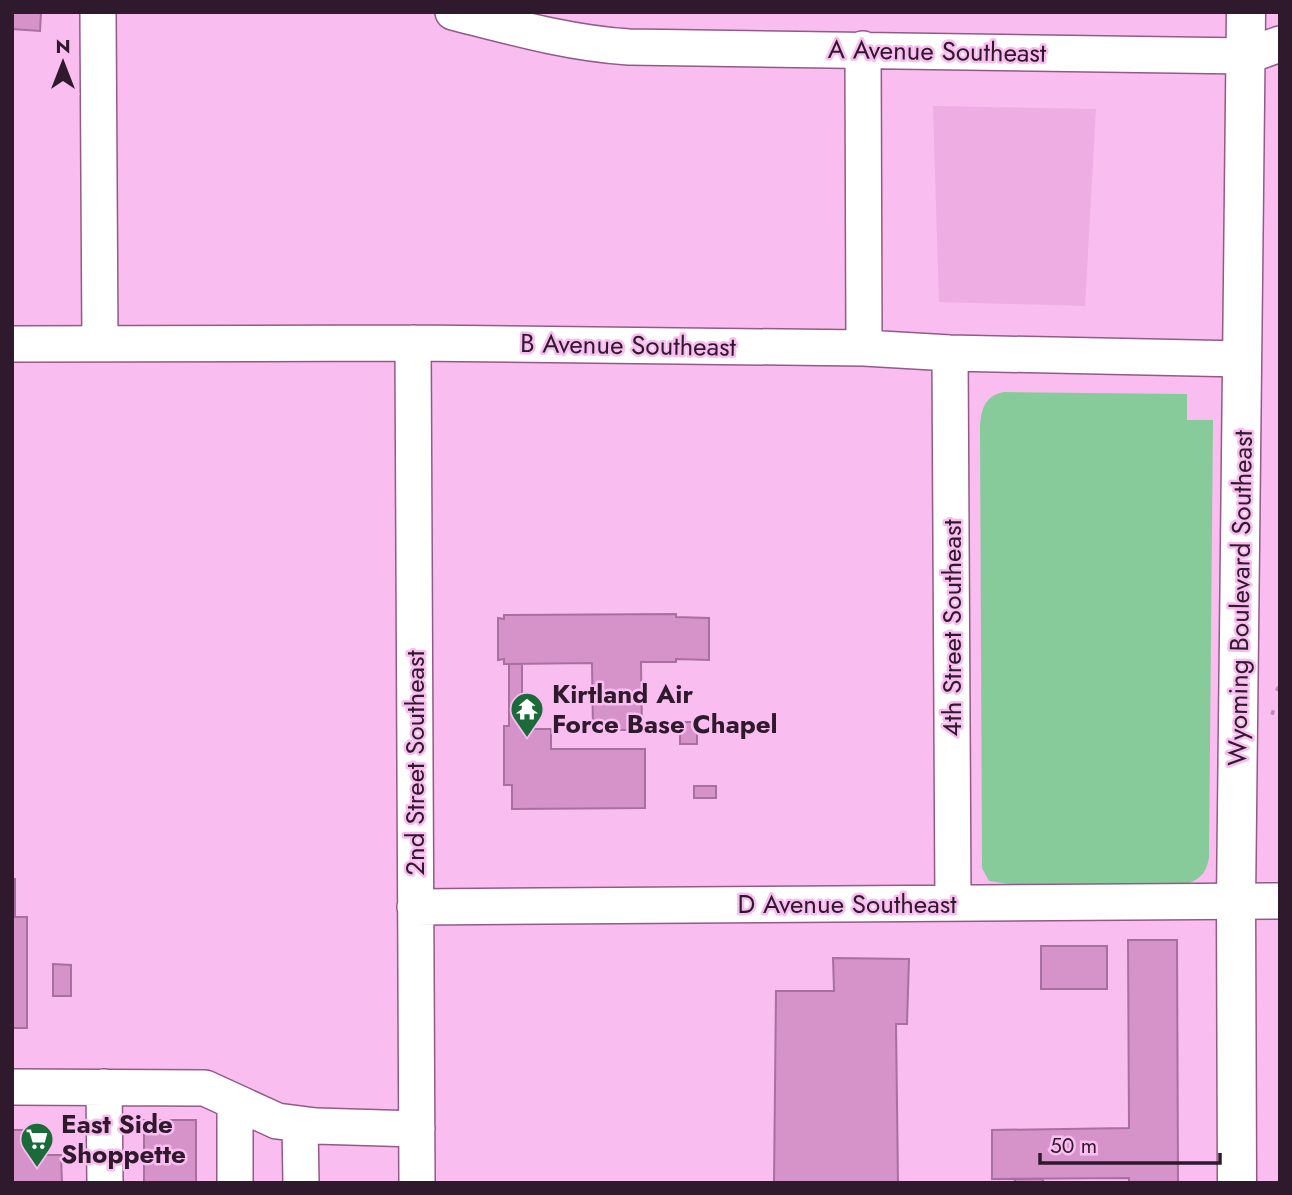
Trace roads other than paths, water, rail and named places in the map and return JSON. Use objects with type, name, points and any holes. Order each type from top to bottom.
[{"type":"main road","name":"Wyoming Boulevard Southeast","points":[[1237,1183],[1236,902],[1243,359],[1263,50],[1246,12]]},
{"type":"street","points":[[98,12],[100,343]]},
{"type":"street","name":"A Avenue Southeast","points":[[453,12],[555,38],[592,45],[629,47],[1263,50]]},
{"type":"street","points":[[863,49],[864,348]]},
{"type":"street","points":[[1263,50],[1280,73]]},
{"type":"street","name":"B Avenue Southeast","points":[[12,344],[413,343],[864,348],[950,353],[1243,359]]},
{"type":"street","name":"2nd Street Southeast","points":[[413,343],[417,1183]]},
{"type":"street","name":"4th Street Southeast","points":[[950,353],[953,903]]},
{"type":"street","name":"D Avenue Southeast","points":[[415,907],[1280,901]]},
{"type":"street","points":[[12,1087],[205,1088],[277,1121],[417,1129]]},
{"type":"street","points":[[104,1087],[105,1183]]},
{"type":"street","points":[[235,1102],[235,1183]]},
{"type":"street","points":[[300,1124],[301,1183]]},
{"type":"place","name":"Kirtland Air Force Base Chapel","points":[[527,739]]},
{"type":"place","name":"East Side Shoppette","points":[[37,1169]]}]
